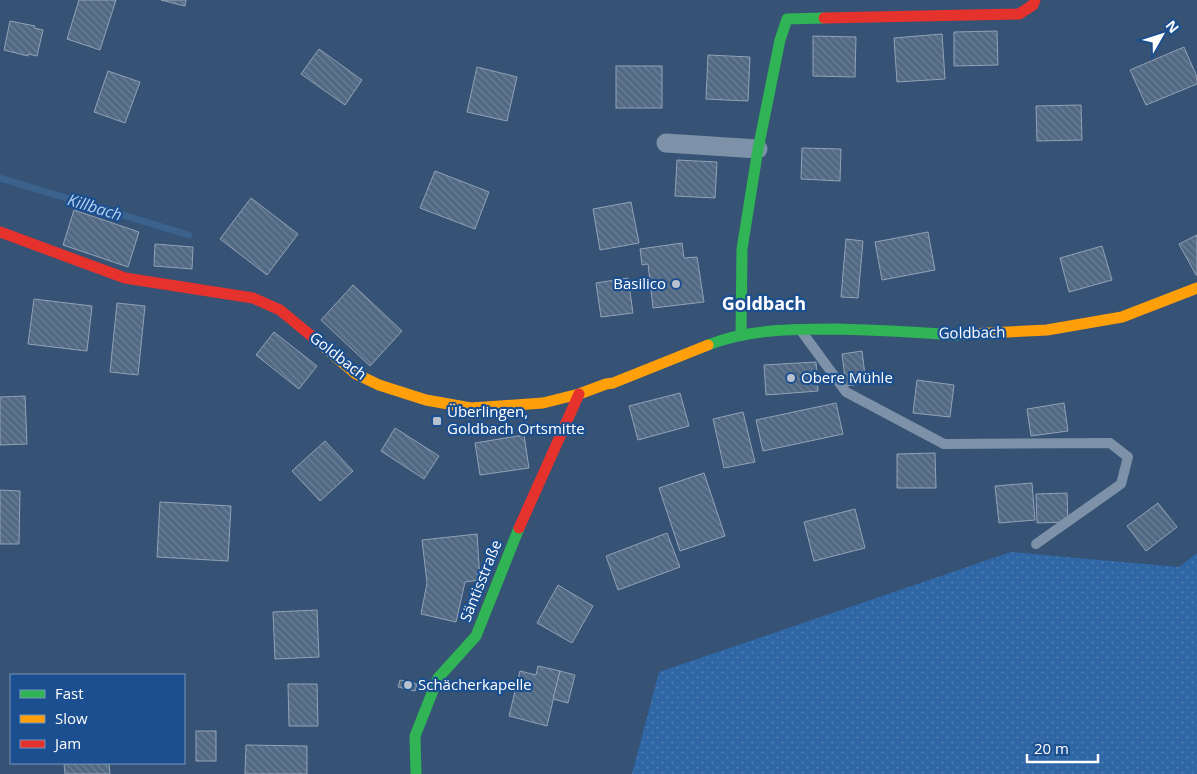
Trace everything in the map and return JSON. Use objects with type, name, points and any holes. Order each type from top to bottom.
[{"type":"street","points":[[741,335],[742,249],[758,148],[780,40],[787,19],[1019,14],[1033,5],[1035,0]]},
{"type":"street","points":[[666,143],[758,148]]},
{"type":"street","name":"Goldbach","points":[[0,232],[125,278],[253,298],[280,310],[356,374],[379,385],[426,400],[471,408],[543,403],[579,394],[613,383],[716,342],[741,335],[800,329],[879,330],[956,335],[1047,330],[1122,317],[1197,288]]},
{"type":"street","name":"Säntisstraße","points":[[416,774],[416,736],[438,678],[476,636],[519,527],[579,394]]},
{"type":"lane","points":[[800,329],[846,392],[944,444],[1110,443],[1128,457],[1121,484],[1036,544]]},
{"type":"shaded area","points":[[1011,552],[1179,567],[1197,553],[1197,774],[632,774],[659,672]]},
{"type":"building","points":[[79,0],[116,0],[100,50],[67,39]]},
{"type":"building","points":[[161,0],[186,0],[185,6]]},
{"type":"building","points":[[10,21],[35,26],[34,28],[43,30],[37,56],[28,54],[28,56],[4,50]]},
{"type":"building","points":[[997,31],[998,65],[954,66],[954,32]]},
{"type":"building","points":[[942,34],[945,79],[897,82],[894,38]]},
{"type":"building","points":[[813,36],[856,37],[855,77],[813,76]]},
{"type":"building","points":[[1184,47],[1197,77],[1197,84],[1146,105],[1130,70]]},
{"type":"building","points":[[319,49],[362,80],[345,105],[301,74]]},
{"type":"building","points":[[708,55],[750,57],[748,101],[706,99]]},
{"type":"building","points":[[616,66],[662,66],[662,108],[616,108]]},
{"type":"building","points":[[477,67],[517,77],[507,121],[467,112]]},
{"type":"building","points":[[108,71],[140,82],[125,123],[94,112]]},
{"type":"building","points":[[1081,105],[1082,140],[1037,141],[1036,106]]},
{"type":"building","points":[[802,148],[841,149],[840,181],[801,179]]},
{"type":"building","points":[[677,160],[717,162],[715,198],[675,196]]},
{"type":"building","points":[[435,171],[489,192],[475,229],[420,208]]},
{"type":"building","points":[[251,198],[298,234],[267,275],[220,239]]},
{"type":"building","points":[[631,202],[639,243],[600,250],[593,209]]},
{"type":"building","points":[[74,210],[139,232],[128,267],[63,245]]},
{"type":"building","points":[[928,232],[935,270],[882,280],[875,242]]},
{"type":"building","points":[[1197,235],[1197,275],[1196,275],[1179,244]]},
{"type":"building","points":[[846,239],[863,241],[858,298],[841,297]]},
{"type":"building","name":"Basilico","points":[[682,243],[684,258],[697,257],[704,302],[653,308],[648,264],[642,265],[640,249]]},
{"type":"building","points":[[155,244],[193,247],[192,269],[154,266]]},
{"type":"building","points":[[1102,246],[1112,280],[1069,292],[1060,258]]},
{"type":"building","points":[[628,278],[633,313],[601,317],[596,283]]},
{"type":"building","points":[[353,285],[402,331],[370,366],[321,320]]},
{"type":"building","points":[[34,299],[92,306],[87,351],[28,344]]},
{"type":"building","points":[[117,303],[145,306],[138,375],[110,372]]},
{"type":"building","points":[[274,332],[317,366],[299,389],[256,355]]},
{"type":"building","points":[[862,351],[866,383],[846,386],[842,354]]},
{"type":"building","name":"Obere Mühle","points":[[816,362],[818,391],[766,395],[764,365]]},
{"type":"building","points":[[917,380],[954,385],[950,417],[913,413]]},
{"type":"building","points":[[680,393],[689,426],[638,440],[629,406]]},
{"type":"building","points":[[25,396],[27,444],[0,445],[0,397]]},
{"type":"building","points":[[836,403],[843,434],[763,451],[756,420]]},
{"type":"building","points":[[1064,403],[1068,431],[1031,436],[1027,409]]},
{"type":"building","points":[[743,412],[755,462],[724,468],[713,419]]},
{"type":"building","points":[[395,428],[439,456],[424,479],[381,451]]},
{"type":"building","points":[[524,435],[529,468],[480,475],[475,443]]},
{"type":"building","points":[[325,441],[353,471],[320,501],[292,471]]},
{"type":"building","points":[[935,453],[936,488],[897,488],[897,454]]},
{"type":"building","points":[[704,473],[725,536],[680,551],[659,488]]},
{"type":"building","points":[[1032,483],[1035,520],[999,523],[995,486]]},
{"type":"building","points":[[0,490],[20,491],[19,544],[0,544]]},
{"type":"building","points":[[1067,493],[1068,522],[1037,523],[1036,494]]},
{"type":"building","points":[[160,502],[231,506],[228,561],[157,557]]},
{"type":"building","points":[[1158,503],[1177,527],[1146,551],[1127,526]]},
{"type":"building","points":[[855,509],[865,548],[814,561],[804,522]]},
{"type":"building","points":[[667,533],[680,567],[618,590],[606,556]]},
{"type":"building","points":[[477,534],[480,580],[465,582],[456,622],[421,614],[427,583],[422,540]]},
{"type":"building","points":[[558,585],[593,606],[572,643],[537,623]]},
{"type":"building","points":[[317,610],[319,657],[275,659],[273,612]]},
{"type":"building","points":[[538,666],[560,671],[547,726],[509,716],[520,671],[536,675]]},
{"type":"building","points":[[560,671],[575,675],[568,703],[553,699]]},
{"type":"building","name":"Schächerkapelle","points":[[400,680],[417,684],[415,691],[398,687]]},
{"type":"building","points":[[288,684],[317,684],[318,726],[289,726]]},
{"type":"building","points":[[196,731],[216,731],[216,761],[196,761]]},
{"type":"building","points":[[246,745],[307,746],[307,774],[245,774]]},
{"type":"building","points":[[64,764],[109,764],[110,774],[65,774]]},
{"type":"waterway","name":"Killbach","points":[[0,178],[189,235]]},
{"type":"traffic: fast","points":[[741,335],[742,249],[758,149],[780,40],[787,19],[824,18]]},
{"type":"traffic: fast","points":[[708,345],[739,336],[788,330],[837,329],[968,334]]},
{"type":"traffic: fast","points":[[416,774],[415,736],[438,678],[476,636],[519,528]]},
{"type":"traffic: slow","points":[[968,334],[1047,330],[1122,317],[1197,288]]},
{"type":"traffic: slow","points":[[315,339],[356,374],[379,385],[426,400],[471,408],[543,403],[579,394],[613,383],[708,345]]},
{"type":"traffic: jam","points":[[824,18],[1019,14],[1033,5],[1035,0]]},
{"type":"traffic: jam","points":[[0,232],[125,278],[253,298],[280,310],[315,339]]},
{"type":"traffic: jam","points":[[519,528],[579,394]]},
{"type":"place","name":"Basilico","points":[[676,284]]},
{"type":"place","name":"Obere Mühle","points":[[791,378]]},
{"type":"place","name":"Überlingen, Goldbach Ortsmitte","points":[[437,421]]},
{"type":"place","name":"Schächerkapelle","points":[[408,685]]},
{"type":"district","name":"Goldbach","points":[[764,304]]}]
